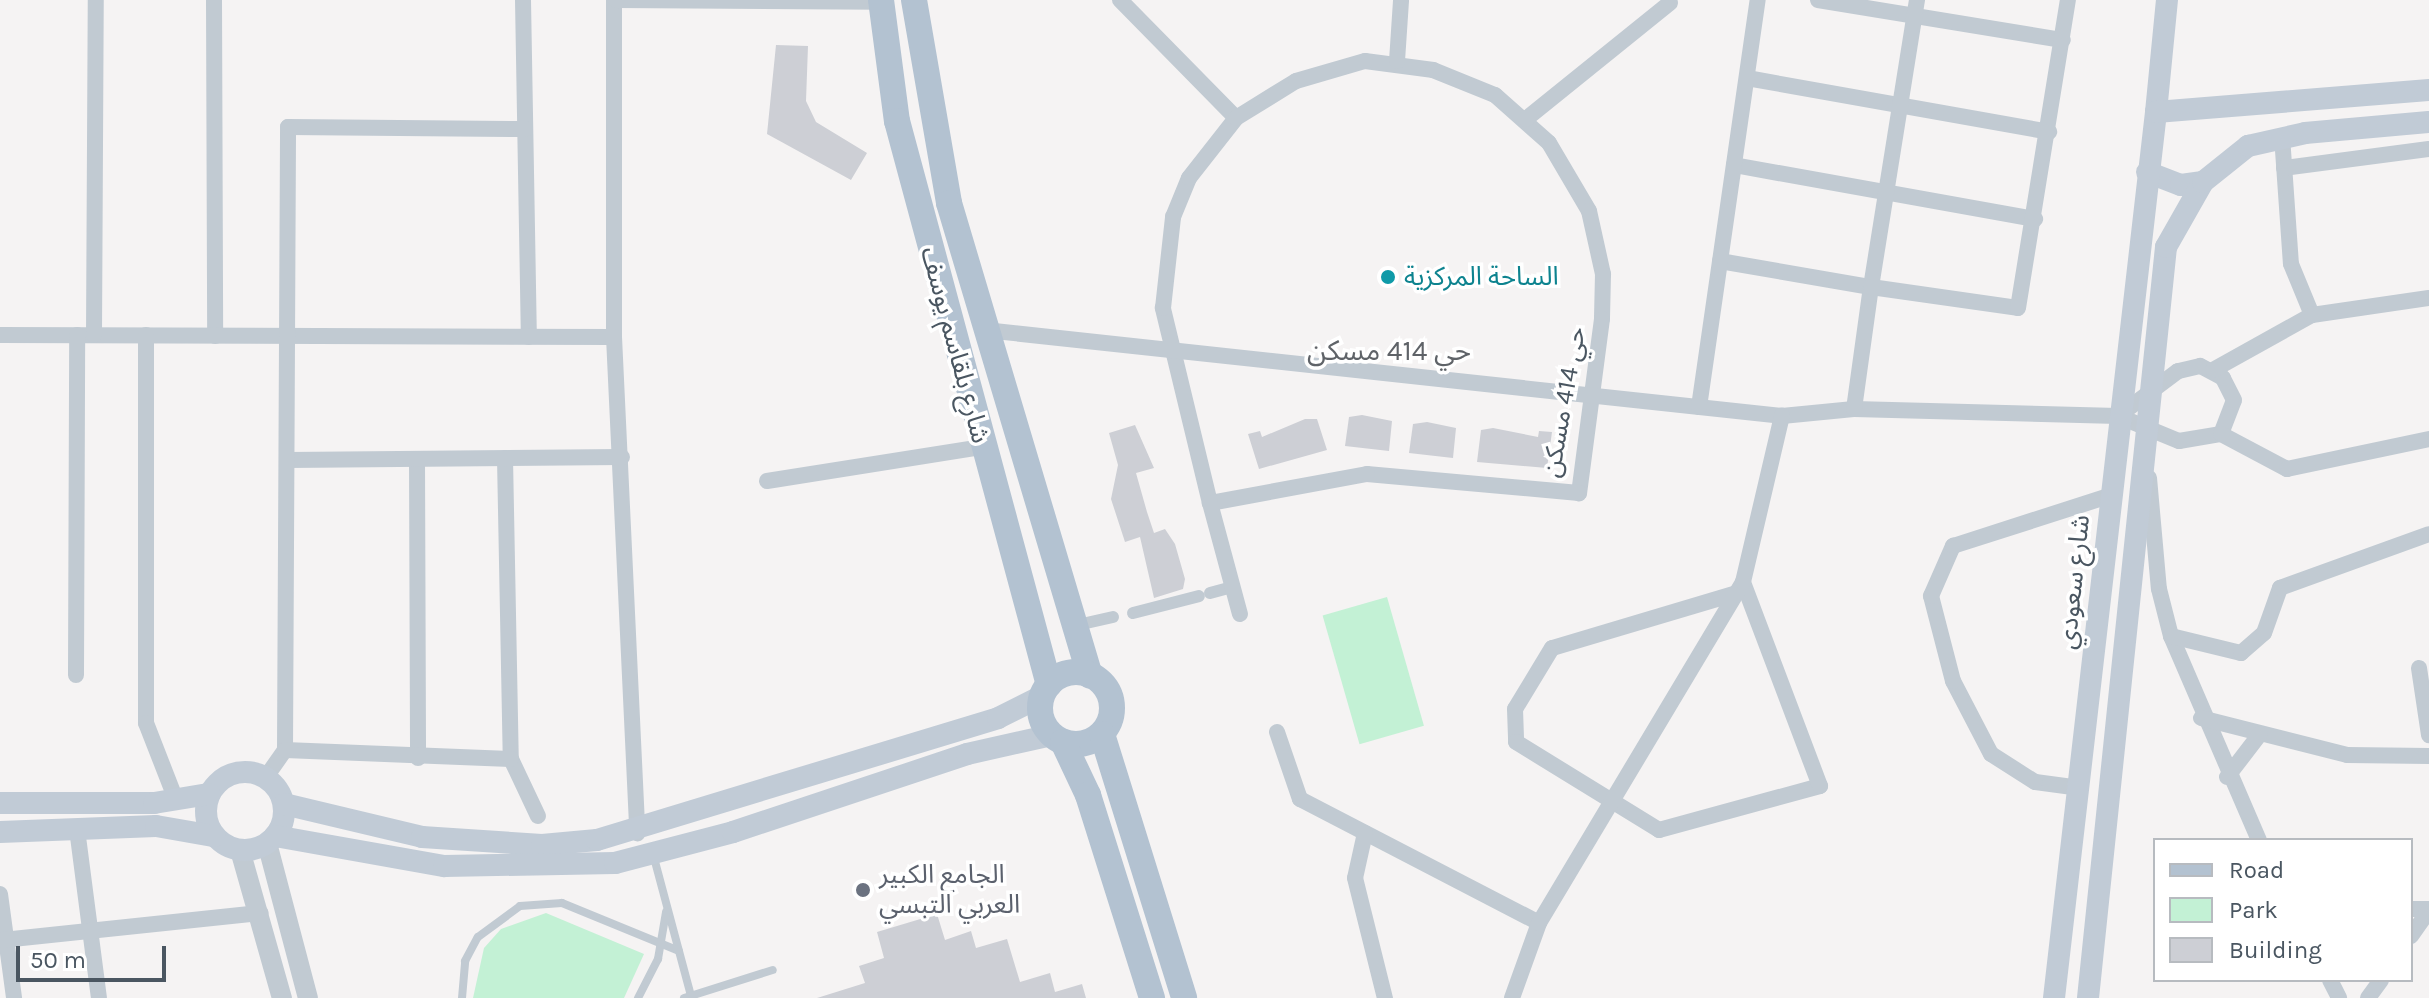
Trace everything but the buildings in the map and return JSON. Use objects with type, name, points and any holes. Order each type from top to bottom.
[{"type":"main road","name":"شارع بلقاسم يوسف","points":[[914,0],[949,203],[1090,675]]},
{"type":"main road","name":"شارع سعودي","points":[[2054,998],[2167,0]]},
{"type":"main road","name":"شارع بلقاسم يوسف","points":[[881,1],[897,121],[1046,691]]},
{"type":"main road","points":[[2156,112],[2429,90]]},
{"type":"main road","points":[[2088,998],[2148,389],[2166,247],[2203,182],[2248,146],[2282,136],[2429,122]]},
{"type":"main road","points":[[2147,172],[2181,185],[2203,182]]},
{"type":"main road","points":[[0,803],[176,800],[209,794],[227,775],[266,777],[284,804],[390,833],[483,843],[637,833],[998,718],[1046,691],[1068,674],[1090,675],[1112,703],[1102,734],[1184,998]]},
{"type":"main road","points":[[1046,691],[1042,717],[1058,738],[1088,795],[1152,998]]},
{"type":"main road","points":[[0,832],[171,827],[214,836],[240,850],[271,839],[484,868],[567,868],[653,854],[967,754],[1058,738],[1084,744],[1102,734]]},
{"type":"main road","points":[[209,794],[214,836]]},
{"type":"main road","points":[[271,839],[284,804]]},
{"type":"street","points":[[76,675],[96,0]]},
{"type":"street","points":[[214,0],[215,336]]},
{"type":"street","points":[[523,0],[529,337]]},
{"type":"street","points":[[637,833],[622,457],[614,337],[615,0],[881,1]]},
{"type":"street","points":[[1120,0],[1236,118]]},
{"type":"street","points":[[1397,61],[1401,0]]},
{"type":"street","points":[[1699,407],[1758,0]]},
{"type":"street","points":[[1818,0],[1916,8],[2063,40]]},
{"type":"street","points":[[1720,261],[2018,308],[2035,219],[2068,0]]},
{"type":"street","points":[[1526,119],[1670,3]]},
{"type":"street","points":[[1854,409],[1916,8]]},
{"type":"street","name":"حي 414 مسكن","points":[[1210,503],[1367,474],[1579,493],[1602,331],[1598,240],[1572,177],[1526,119],[1495,95],[1397,61],[1352,64],[1296,81],[1236,118],[1189,178],[1173,217],[1163,308],[1169,349],[1210,503],[1240,614]]},
{"type":"street","points":[[1747,78],[2049,132]]},
{"type":"street","points":[[266,777],[285,750],[288,127],[525,129]]},
{"type":"street","points":[[2282,136],[2291,264],[2312,315]]},
{"type":"street","points":[[2284,168],[2429,149]]},
{"type":"street","points":[[1734,165],[2035,219]]},
{"type":"street","points":[[2118,416],[2148,389],[2178,371],[2213,370],[2312,315],[2429,298]]},
{"type":"street","points":[[985,330],[1782,416],[1854,409],[2118,416],[2146,433],[2179,441],[2221,434],[2287,469],[2429,439]]},
{"type":"street","points":[[0,335],[614,337]]},
{"type":"street","points":[[146,335],[146,723],[176,800]]},
{"type":"street","points":[[2213,370],[2234,400],[2221,434]]},
{"type":"street","points":[[1512,998],[1539,923],[1610,796],[1740,588],[1782,416]]},
{"type":"street","points":[[2146,433],[2159,589],[2171,636],[2201,718],[2258,838]]},
{"type":"street","points":[[767,481],[982,447]]},
{"type":"street","points":[[288,460],[622,457]]},
{"type":"street","points":[[505,458],[511,759],[538,816]]},
{"type":"street","points":[[417,459],[418,758]]},
{"type":"street","points":[[2080,788],[2035,782],[1991,754],[1958,694],[1931,596],[1953,546],[2112,495]]},
{"type":"street","points":[[2171,636],[2241,653],[2264,633],[2280,588],[2429,534]]},
{"type":"street","points":[[1133,613],[1233,587]]},
{"type":"street","points":[[1740,588],[1820,786],[1674,830],[1644,823],[1610,796],[1516,742],[1515,709],[1545,658],[1566,641],[1740,588]]},
{"type":"street","points":[[1073,626],[1113,617]]},
{"type":"street","points":[[2419,668],[2429,735]]},
{"type":"street","points":[[2201,718],[2347,755],[2429,756]]},
{"type":"street","points":[[1277,732],[1300,799],[1539,923]]},
{"type":"street","points":[[2227,777],[2260,734]]},
{"type":"street","points":[[285,750],[418,758],[511,759]]},
{"type":"street","points":[[77,829],[86,934],[99,998]]},
{"type":"street","points":[[1365,833],[1355,878],[1385,998]]},
{"type":"street","points":[[271,839],[308,998]]},
{"type":"street","points":[[240,850],[261,913],[282,998]]},
{"type":"street","points":[[0,894],[3,940],[14,998]]},
{"type":"street","points":[[2413,933],[2429,910]]},
{"type":"street","points":[[3,940],[86,934],[261,913]]},
{"type":"lane","points":[[653,854],[679,951],[687,997],[773,970]]},
{"type":"lane","points":[[462,998],[465,961],[478,937],[520,906],[562,903],[679,951]]},
{"type":"lane","points":[[638,998],[662,944],[667,907]]},
{"type":"green space","points":[[1387,597],[1424,726],[1360,744],[1323,615]]},
{"type":"green space","points":[[546,913],[644,954],[624,998],[473,998],[484,948],[501,929]]},
{"type":"place","name":"الساحة المركزية","points":[[1388,277]]},
{"type":"place","name":"الجامع الكبير العربي التبسي","points":[[863,890]]},
{"type":"district","name":"حي 414 مسكن","points":[[1389,351]]}]
